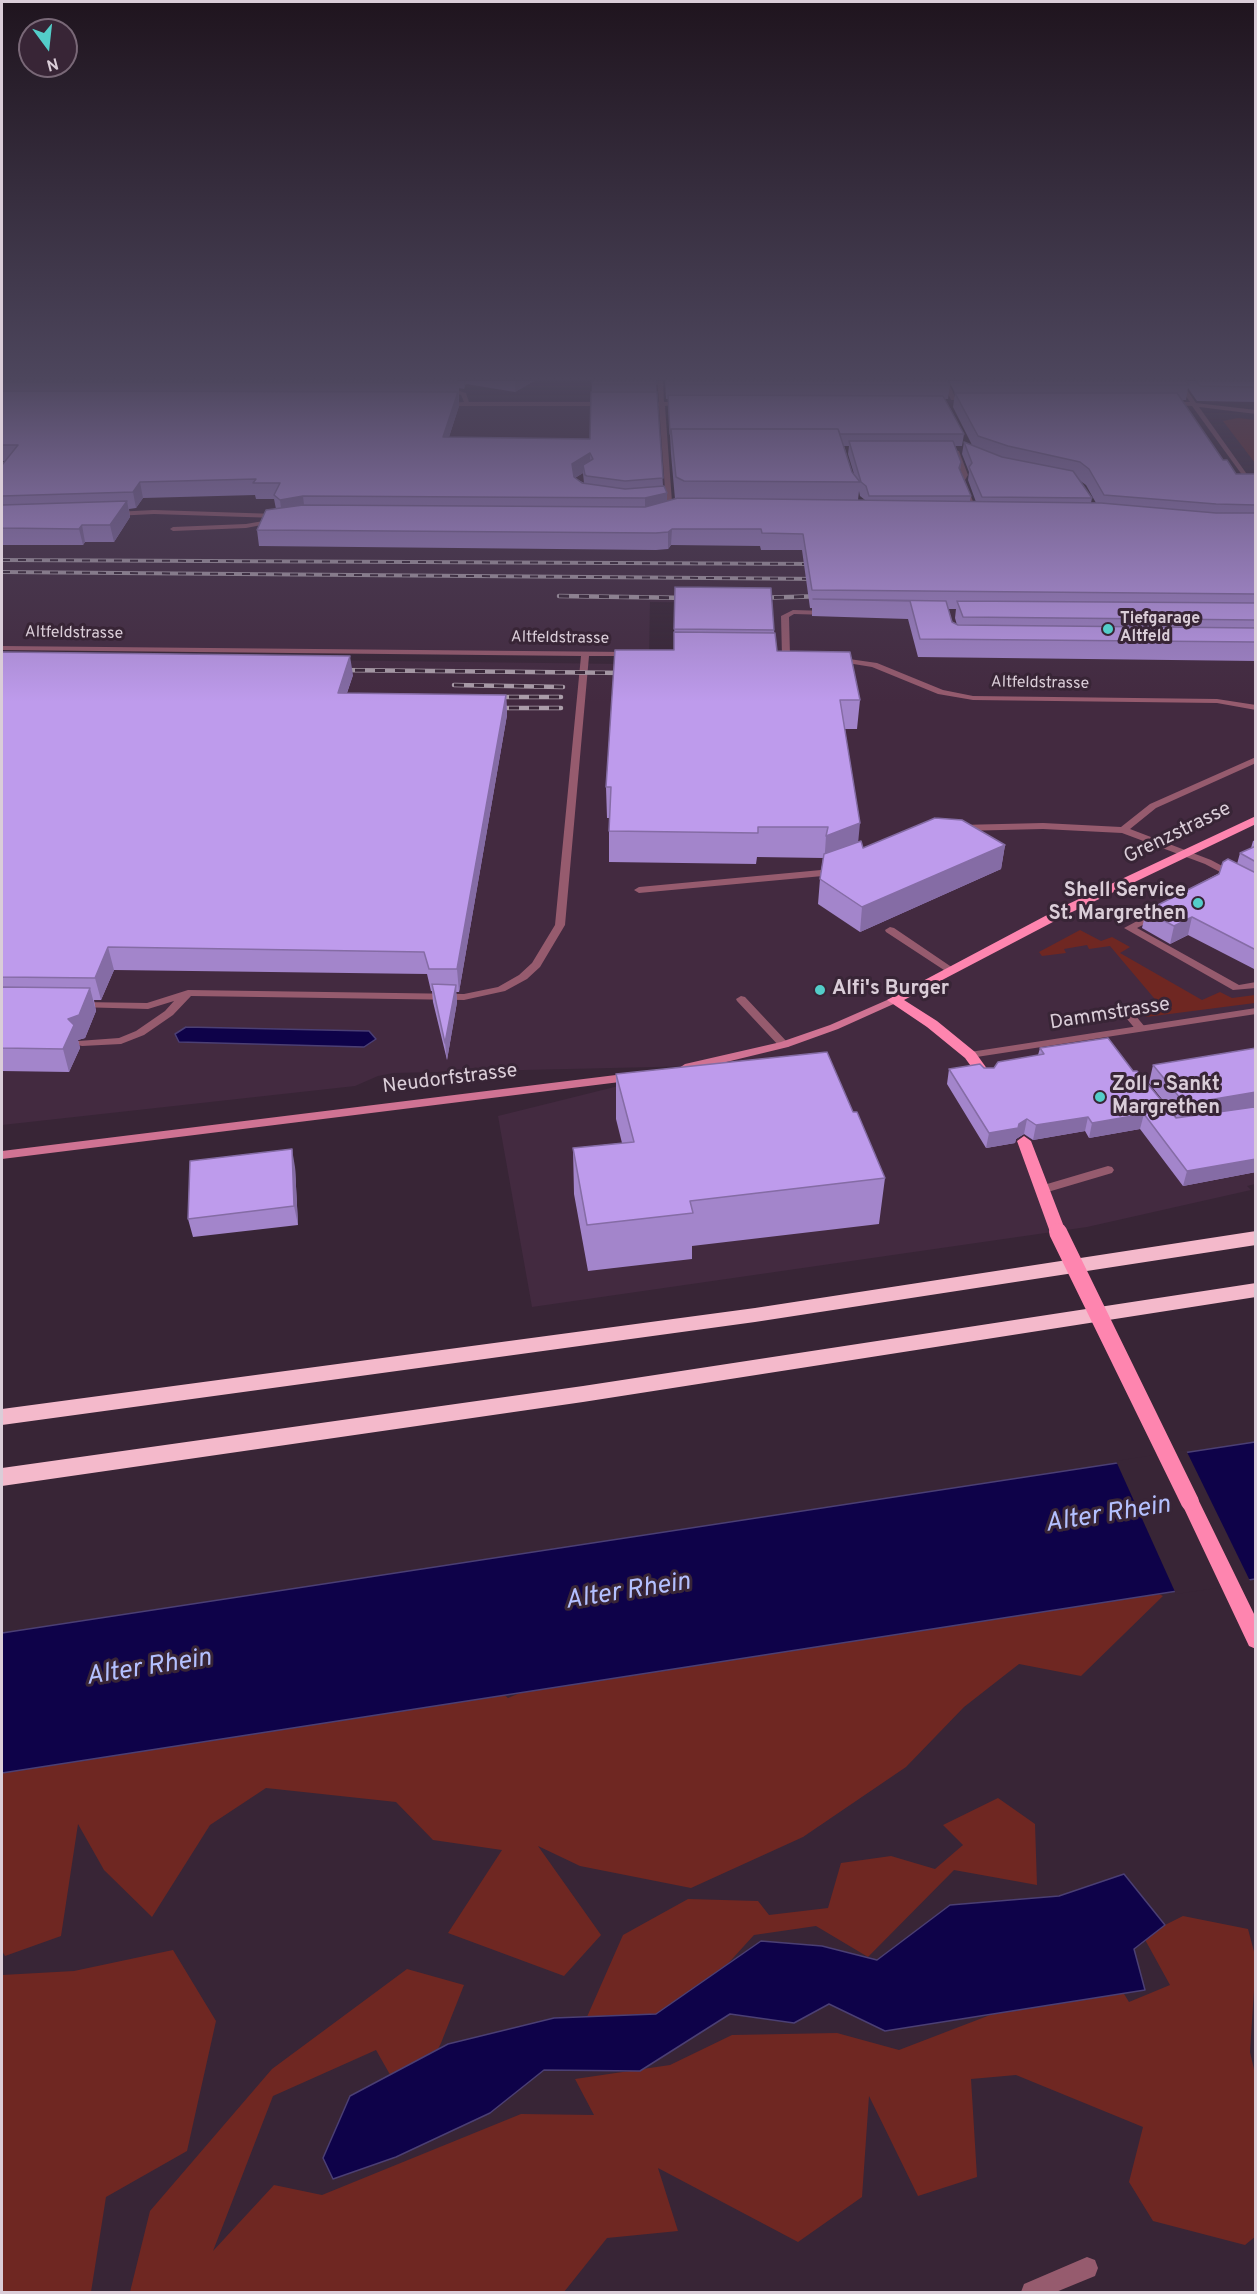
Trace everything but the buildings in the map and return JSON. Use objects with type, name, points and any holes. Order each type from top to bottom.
[{"type":"highway","points":[[2,1418],[731,1318],[1256,1238]]},
{"type":"highway","points":[[2,1477],[571,1396],[1256,1290]]},
{"type":"main road","name":"Grenzstrasse","points":[[894,1000],[1068,909],[1256,819]]},
{"type":"main road","points":[[672,1070],[746,1059],[834,1027],[894,1000],[932,1024],[970,1055],[986,1077]]},
{"type":"main road","name":"Neudorfstrasse","points":[[2,1155],[644,1075]]},
{"type":"main road","points":[[1024,1141],[1058,1232],[1256,1640]]},
{"type":"street","points":[[664,488],[664,498],[677,511]]},
{"type":"street","points":[[965,488],[976,514]]},
{"type":"street","points":[[666,513],[677,511],[690,513]]},
{"type":"street","points":[[111,514],[154,512],[283,518],[246,526],[173,529]]},
{"type":"street","points":[[965,514],[986,514]]},
{"type":"street","points":[[797,657],[782,656],[785,616],[793,612],[839,613]]},
{"type":"street","name":"Altfeldstrasse","points":[[2,648],[639,655]]},
{"type":"street","points":[[69,1005],[148,1006],[188,993],[464,997],[501,989],[523,977],[536,964],[560,925],[585,654]]},
{"type":"street","name":"Altfeldstrasse","points":[[829,657],[874,665],[941,692],[973,698],[1216,701],[1256,708]]},
{"type":"street","points":[[1123,830],[1153,806],[1256,760]]},
{"type":"street","points":[[948,830],[967,827],[1043,826],[1123,830],[1184,853],[1213,871],[1256,888]]},
{"type":"street","points":[[639,890],[823,873],[844,865]]},
{"type":"street","points":[[1169,908],[1129,928],[1237,988],[1256,985]]},
{"type":"street","points":[[890,930],[951,970]]},
{"type":"street","points":[[82,1043],[121,1041],[140,1033],[169,1013],[188,993]]},
{"type":"street","points":[[741,999],[784,1045]]},
{"type":"street","points":[[1126,1011],[1141,1029]]},
{"type":"street","name":"Dammstrasse","points":[[970,1055],[1106,1039],[1141,1029],[1256,1011]]},
{"type":"street","points":[[1041,1190],[1108,1170]]},
{"type":"street","points":[[1032,2292],[1087,2268]]},
{"type":"shaded area","points":[[2,488],[668,488],[669,502],[1255,599],[1255,1184],[1247,1186],[1251,1190],[1087,1227],[532,1307],[498,1116],[699,1066],[393,1073],[378,1076],[355,1086],[2,1125],[2,656],[778,666],[771,594],[751,603],[650,602],[649,655],[2,648]]},
{"type":"shaded area","points":[[1080,930],[1101,941],[1112,937],[1130,947],[1120,953],[1202,1000],[1220,992],[1232,998],[1255,995],[1255,1003],[1146,1017],[1140,1008],[1159,1004],[1110,946],[1089,949],[1087,945],[1064,949],[1066,953],[1042,956],[1039,952]]},
{"type":"shaded area","points":[[1075,1554],[1163,1596],[1081,1676],[1019,1664],[964,1707],[906,1767],[803,1837],[691,1888],[580,1866],[538,1846],[601,1935],[564,1976],[448,1933],[502,1850],[433,1840],[396,1802],[266,1788],[210,1825],[152,1917],[104,1870],[78,1824],[61,1936],[5,1956],[2,1951],[2,1726],[447,1649],[508,1698],[568,1673]]},
{"type":"shaded area","points":[[998,1798],[1035,1824],[1037,1885],[954,1870],[868,1957],[816,1926],[754,1935],[713,1980],[617,2043],[583,2026],[623,1935],[688,1899],[758,1901],[769,1915],[828,1908],[841,1863],[891,1856],[935,1869],[963,1845],[943,1825]]},
{"type":"shaded area","points":[[1183,1916],[1248,1929],[1256,1959],[1250,2052],[1256,2078],[1256,2236],[1245,2245],[1153,2221],[1129,2182],[1143,2127],[1016,2075],[971,2079],[977,2177],[918,2196],[869,2096],[862,2197],[798,2242],[658,2168],[678,2231],[607,2238],[564,2292],[130,2292],[150,2211],[272,2069],[407,1969],[464,1985],[441,2043],[409,2108],[376,2050],[273,2096],[213,2251],[274,2185],[322,2195],[521,2114],[594,2115],[575,2079],[670,2065],[732,2035],[837,2033],[899,2050],[1037,1997],[1094,1945],[1129,2002],[1170,1985],[1143,1936]]},
{"type":"shaded area","points":[[173,1950],[216,2021],[187,2151],[106,2197],[91,2292],[2,2292],[2,1975],[74,1971]]},
{"type":"water","points":[[186,1027],[369,1031],[376,1039],[364,1047],[179,1042],[175,1034]]},
{"type":"water","name":"Alter Rhein","points":[[1255,1442],[1255,1579],[2,1773],[2,1633]]},
{"type":"water","points":[[1124,1874],[1165,1925],[1134,1949],[1145,1990],[885,2031],[829,2004],[794,2023],[730,2014],[640,2071],[544,2070],[490,2113],[396,2157],[333,2179],[323,2158],[350,2096],[448,2044],[554,2018],[656,2014],[761,1941],[822,1946],[877,1960],[950,1905],[1059,1896]]},
{"type":"pier","points":[[1186,1450],[1251,1583],[1176,1594],[1116,1461]]},
{"type":"railway","points":[[2,560],[821,564]]},
{"type":"railway","points":[[2,572],[824,579]]},
{"type":"railway","points":[[559,596],[691,598]]},
{"type":"railway","points":[[754,598],[826,596]]},
{"type":"railway","points":[[335,670],[629,673]]},
{"type":"railway","points":[[454,685],[563,687]]},
{"type":"railway","points":[[489,697],[561,697]]},
{"type":"railway","points":[[489,708],[561,708]]},
{"type":"place","name":"Tiefgarage Altfeld","points":[[1108,629]]},
{"type":"place","name":"Shell Service St. Margrethen","points":[[1198,903]]},
{"type":"place","name":"Alfi's Burger","points":[[820,990]]},
{"type":"place","name":"Zoll - Sankt Margrethen","points":[[1100,1097]]}]
